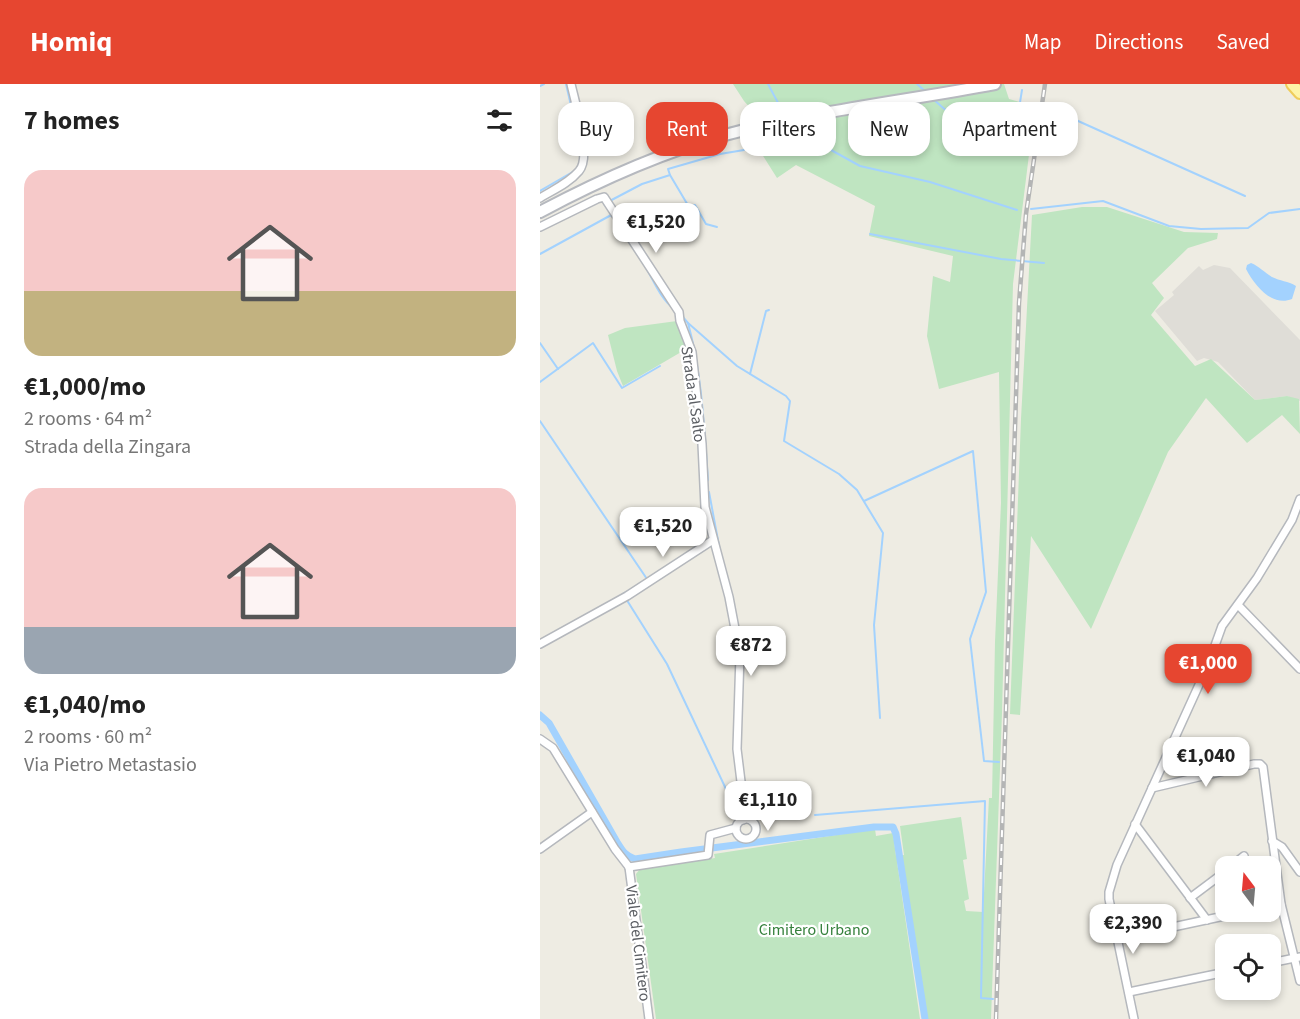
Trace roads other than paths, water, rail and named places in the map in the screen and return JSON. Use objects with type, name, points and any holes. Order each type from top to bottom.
[{"type":"main road","points":[[540,212],[630,167],[725,135],[787,121],[994,84]]},
{"type":"main road","points":[[1292,84],[1300,93]]},
{"type":"street","points":[[540,198],[573,177],[584,164],[584,151],[571,84]]},
{"type":"street","name":"Strada al Salto","points":[[540,227],[604,197],[680,314],[692,352],[702,444],[703,489],[712,540],[729,597],[740,655],[737,749],[744,820]]},
{"type":"street","points":[[1134,1019],[1109,892],[1117,865],[1208,665],[1222,626],[1292,520],[1300,499]]},
{"type":"street","points":[[540,644],[625,597],[712,540]]},
{"type":"street","points":[[1238,604],[1300,669]]},
{"type":"street","points":[[540,739],[553,748],[629,867],[708,855],[710,835],[736,828],[744,820],[750,820],[755,825],[754,835],[748,839],[741,837],[736,828]]},
{"type":"street","points":[[1152,788],[1260,764],[1263,768],[1274,856]]},
{"type":"street","points":[[540,849],[592,812]]},
{"type":"street","points":[[1135,824],[1207,920]]},
{"type":"street","points":[[1272,841],[1282,847],[1300,872]]},
{"type":"street","name":"Viale del Cimitero","points":[[629,867],[649,1019]]},
{"type":"street","points":[[1190,898],[1215,879]]},
{"type":"street","points":[[1281,904],[1298,957],[1300,981]]},
{"type":"street","points":[[1117,939],[1215,918]]},
{"type":"street","points":[[1281,961],[1298,957]]},
{"type":"street","points":[[1129,992],[1215,974]]},
{"type":"water","points":[[1251,263],[1272,277],[1296,286],[1292,299],[1285,301],[1271,298],[1259,288],[1246,269]]},
{"type":"waterway","points":[[540,86],[544,84]]},
{"type":"waterway","points":[[566,84],[570,102]]},
{"type":"waterway","points":[[768,84],[778,102]]},
{"type":"waterway","points":[[917,84],[926,92]]},
{"type":"waterway","points":[[932,98],[970,126],[992,134],[1004,135],[1015,133],[1022,90]]},
{"type":"waterway","points":[[1078,121],[1245,196]]},
{"type":"waterway","points":[[606,206],[604,204],[642,184],[670,175],[668,169],[740,151]]},
{"type":"waterway","points":[[836,153],[860,166],[930,182],[1017,210]]},
{"type":"waterway","points":[[540,191],[576,170]]},
{"type":"waterway","points":[[670,175],[689,207],[695,205],[706,224],[717,227]]},
{"type":"waterway","points":[[1031,209],[1103,201],[1169,226],[1201,229],[1248,228],[1269,213],[1300,209]]},
{"type":"waterway","points":[[540,254],[613,214]]},
{"type":"waterway","points":[[870,234],[1001,259],[1044,263]]},
{"type":"waterway","points":[[645,266],[661,294],[673,308]]},
{"type":"waterway","points":[[750,374],[766,311],[769,310]]},
{"type":"waterway","points":[[682,316],[737,366],[786,396],[790,401],[784,441],[839,474],[857,490],[883,533],[874,625],[880,718]]},
{"type":"waterway","points":[[688,323],[693,342],[704,420],[708,480]]},
{"type":"waterway","points":[[540,343],[558,369]]},
{"type":"waterway","points":[[540,382],[593,343],[622,388],[660,366]]},
{"type":"waterway","points":[[540,421],[646,580]]},
{"type":"waterway","points":[[864,501],[973,451],[986,592],[970,639],[984,761],[999,762]]},
{"type":"waterway","points":[[709,492],[720,551]]},
{"type":"waterway","points":[[634,588],[623,594],[667,664],[734,806]]},
{"type":"waterway","points":[[540,715],[549,723],[621,848],[635,859],[874,827],[893,827],[896,834],[925,1019]]},
{"type":"waterway","points":[[741,728],[741,745]]},
{"type":"waterway","points":[[815,815],[985,801],[981,998],[993,999]]},
{"type":"railway","points":[[996,1019],[1019,303],[1026,214],[1045,84]]},
{"type":"park label","name":"Cimitero Urbano","points":[[814,929]]}]
